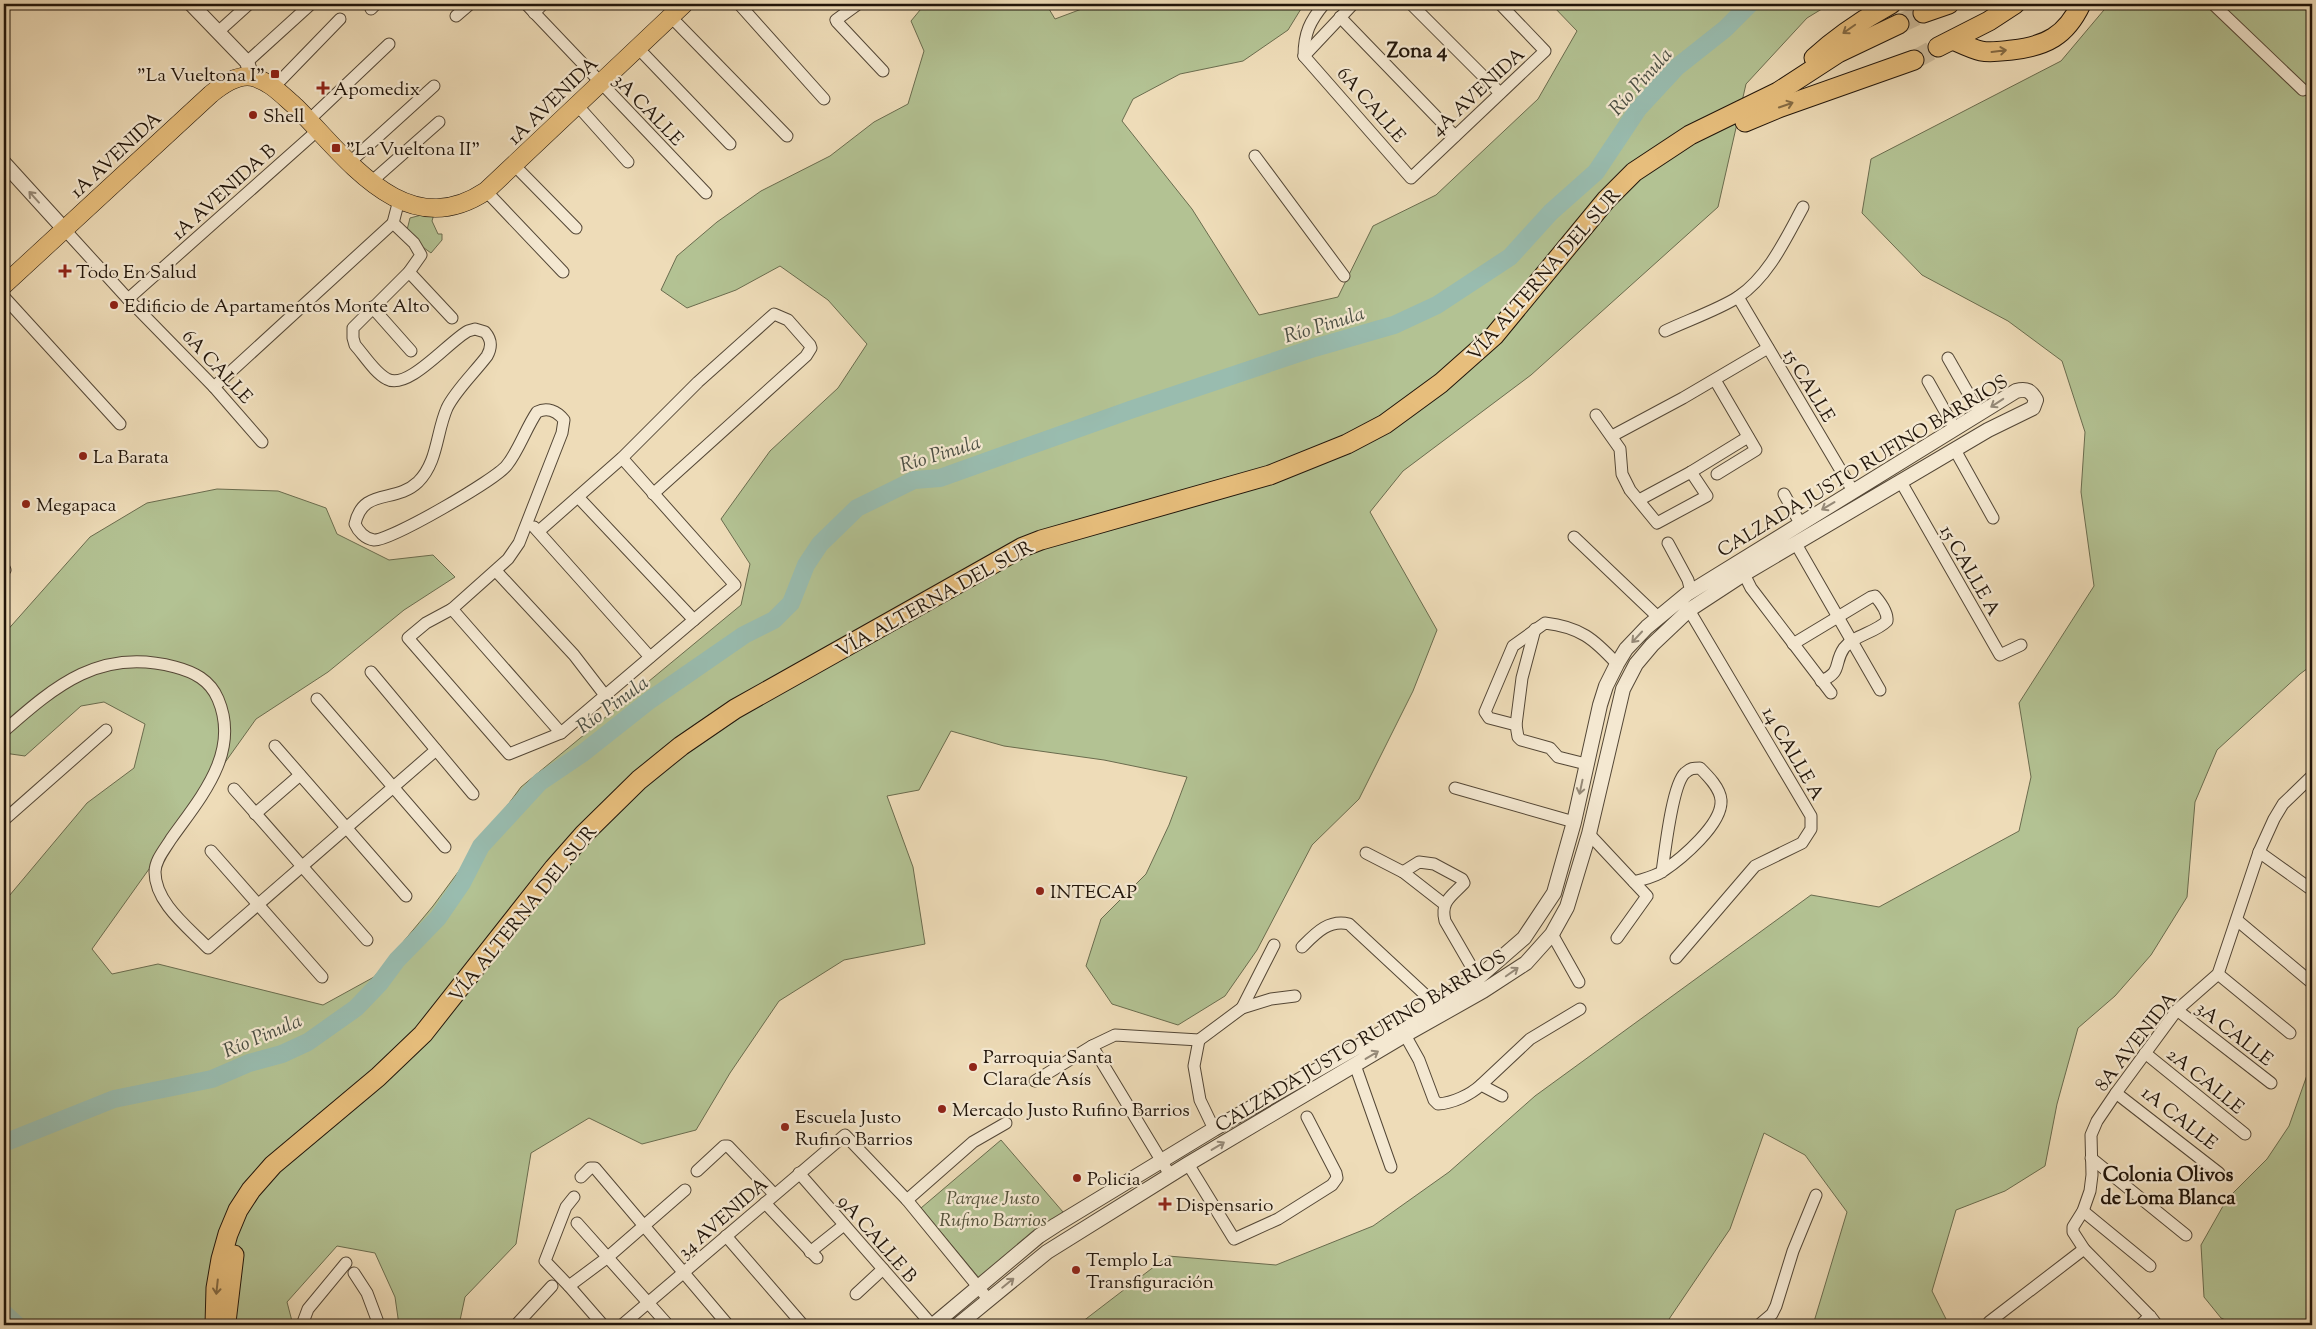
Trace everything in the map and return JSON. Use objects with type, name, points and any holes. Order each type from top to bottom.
[{"type":"highway","points":[[1778,92],[1834,40],[1862,20],[1890,4]]},
{"type":"highway","points":[[1923,13],[1949,4]]},
{"type":"highway","points":[[2015,4],[1945,44],[1989,52],[2036,47],[2066,27],[2075,17],[2081,4]]},
{"type":"highway","name":"VÍA ALTERNA DEL SUR","points":[[226,1325],[232,1261],[236,1246],[248,1216],[262,1196],[305,1153],[387,1085],[430,1043],[465,1002],[592,841],[644,788],[686,754],[739,718],[810,675],[1029,556],[1272,481],[1295,472],[1385,424],[1404,412],[1458,369],[1494,336],[1606,200],[1634,172],[1690,135],[1778,92],[1838,53],[1899,24]]},
{"type":"highway","name":"VÍA ALTERNA DEL SUR","points":[[1295,472],[1325,468],[1390,434],[1449,393],[1502,343],[1603,219],[1638,182],[1659,165],[1694,145],[1764,114],[1914,60]]},
{"type":"highway","name":"VÍA ALTERNA DEL SUR","points":[[215,1325],[216,1288],[220,1259],[231,1226],[251,1190],[273,1165],[378,1077],[423,1034],[566,854],[638,780],[735,709],[1024,547],[1041,540],[1272,481]]},
{"type":"main road","name":"1A AVENIDA","points":[[399,200],[416,207],[438,208],[469,201],[486,191],[684,4]]},
{"type":"main road","points":[[259,77],[313,125],[349,163],[371,182],[399,200]]},
{"type":"main road","name":"1A AVENIDA","points":[[4,285],[211,94],[227,83],[259,77]]},
{"type":"street","points":[[192,4],[259,77]]},
{"type":"street","points":[[218,32],[249,4]]},
{"type":"street","points":[[259,77],[311,4]]},
{"type":"street","points":[[456,16],[470,4]]},
{"type":"street","points":[[530,8],[544,4]]},
{"type":"street","points":[[739,4],[824,100]]},
{"type":"street","points":[[858,4],[836,20],[883,71]]},
{"type":"street","points":[[1304,56],[1304,38],[1315,14],[1324,4]]},
{"type":"street","points":[[1304,56],[1353,4]]},
{"type":"street","points":[[1411,4],[1500,93]]},
{"type":"street","name":"4A AVENIDA","points":[[1411,178],[1545,52],[1500,4]]},
{"type":"street","points":[[2213,4],[2302,90]]},
{"type":"street","name":"3A CALLE","points":[[530,8],[706,193]]},
{"type":"street","points":[[670,16],[787,136]]},
{"type":"street","points":[[1340,17],[1454,136]]},
{"type":"street","points":[[259,77],[340,19]]},
{"type":"street","name":"1A AVENIDA B","points":[[128,299],[313,125],[389,44]]},
{"type":"street","points":[[637,47],[730,144]]},
{"type":"street","name":"6A CALLE","points":[[1304,56],[1411,178]]},
{"type":"street","points":[[349,163],[434,86]]},
{"type":"street","points":[[577,105],[628,162]]},
{"type":"street","points":[[371,182],[439,122]]},
{"type":"street","points":[[1255,156],[1344,276]]},
{"type":"street","name":"6A CALLE","points":[[4,163],[128,299],[214,387],[262,442]]},
{"type":"street","points":[[514,165],[576,228]]},
{"type":"street","points":[[486,191],[563,272]]},
{"type":"street","points":[[214,387],[393,223],[399,200]]},
{"type":"street","points":[[1665,331],[1738,297],[1757,280],[1776,256],[1803,206]]},
{"type":"street","points":[[393,223],[414,243],[420,253],[409,272],[353,328],[355,345],[386,379],[394,381],[408,378],[461,335],[475,329],[485,332],[490,340],[491,347],[487,356],[447,408],[432,460],[425,474],[417,483],[406,490],[366,502],[360,507],[355,524],[358,529],[369,539],[376,540],[386,537],[413,525],[469,492],[507,465],[537,412],[548,409],[561,416],[564,426],[520,543],[496,571],[452,609],[426,623],[408,638],[509,754],[562,733],[604,694],[735,585],[622,458]]},
{"type":"street","points":[[409,272],[452,318]]},
{"type":"street","points":[[4,297],[120,424]]},
{"type":"street","name":"15 CALLE","points":[[1738,297],[1853,491]]},
{"type":"street","points":[[372,308],[411,351]]},
{"type":"street","points":[[539,532],[622,458],[698,382],[774,314],[788,320],[810,345],[811,348],[806,356],[654,494]]},
{"type":"street","points":[[1612,436],[1715,380],[1768,348]]},
{"type":"street","points":[[1948,358],[1980,414]]},
{"type":"street","points":[[1715,380],[1756,450],[1717,474]]},
{"type":"street","points":[[1928,381],[1954,429]]},
{"type":"street","name":"CALZADA JUSTO RUFINO BARRIOS","points":[[932,1325],[1039,1236],[1214,1129],[1434,1003],[1464,994],[1478,978],[1524,938],[1540,918],[1554,894],[1574,822],[1586,764],[1606,686],[1626,649],[1658,617],[1691,592],[1763,546],[2016,391],[2022,389],[2032,393],[2036,400],[2033,408],[1955,450],[1744,574],[1689,610],[1652,645],[1636,664],[1624,689],[1589,834],[1567,907],[1552,934],[1526,963],[1464,994],[1405,1035],[1188,1164],[1047,1252],[958,1325]]},
{"type":"street","points":[[1596,415],[1620,449],[1622,474],[1630,490],[1657,522],[1708,496],[1691,472]]},
{"type":"street","points":[[1638,500],[1691,472],[1748,437]]},
{"type":"street","points":[[1926,446],[1936,461]]},
{"type":"street","points":[[1955,450],[1993,518]]},
{"type":"street","name":"15 CALLE A","points":[[1901,482],[2000,654],[2021,645]]},
{"type":"street","points":[[1784,494],[1800,523]]},
{"type":"street","points":[[578,497],[694,620]]},
{"type":"street","points":[[527,521],[539,532],[650,657]]},
{"type":"street","points":[[1574,537],[1658,617]]},
{"type":"street","points":[[1668,544],[1688,580],[1691,592]]},
{"type":"street","points":[[1796,544],[1880,690]]},
{"type":"street","points":[[1763,546],[1771,559]]},
{"type":"street","points":[[496,571],[574,655],[604,694]]},
{"type":"street","points":[[1744,574],[1751,588],[1831,693]]},
{"type":"street","points":[[1793,644],[1836,616],[1875,596],[1888,616],[1887,621],[1851,642],[1844,649],[1836,672],[1832,677],[1821,681]]},
{"type":"street","points":[[452,609],[562,733]]},
{"type":"street","name":"14 CALLE A","points":[[1676,958],[1755,866],[1802,843],[1811,829],[1811,816],[1689,610]]},
{"type":"street","points":[[1516,725],[1489,718],[1485,712],[1513,646],[1534,628],[1545,623],[1565,625],[1596,641],[1617,664]]},
{"type":"street","points":[[1534,628],[1522,678],[1516,725],[1518,737],[1521,740],[1550,748],[1558,757],[1586,764]]},
{"type":"street","points":[[4,731],[49,692],[76,677],[110,663],[124,660],[149,661],[185,669],[198,675],[212,688],[223,713],[225,726],[223,754],[210,782],[156,863],[155,875],[157,889],[178,916],[208,948],[436,750]]},
{"type":"street","points":[[371,672],[473,794]]},
{"type":"street","points":[[317,699],[445,846]]},
{"type":"street","points":[[1596,725],[1614,731]]},
{"type":"street","points":[[4,820],[106,730]]},
{"type":"street","points":[[275,746],[406,896]]},
{"type":"street","points":[[1634,882],[1662,872],[1696,844],[1714,822],[1721,800],[1710,778],[1700,768],[1692,768],[1684,773],[1677,787],[1662,872]]},
{"type":"street","points":[[255,814],[300,775]]},
{"type":"street","name":"8A AVENIDA","points":[[2084,1249],[2076,1237],[2073,1227],[2083,1211],[2090,1191],[2091,1135],[2097,1121],[2177,1010],[2218,974],[2238,921],[2259,852],[2282,804],[2312,776]]},
{"type":"street","points":[[1455,788],[1574,822]]},
{"type":"street","points":[[234,789],[368,940]]},
{"type":"street","points":[[1589,834],[1646,896],[1617,938]]},
{"type":"street","points":[[211,851],[322,977]]},
{"type":"street","points":[[2259,852],[2312,890]]},
{"type":"street","points":[[1366,853],[1403,872],[1444,904]]},
{"type":"street","points":[[1403,872],[1419,862],[1434,864],[1462,879],[1464,883],[1444,904],[1445,921],[1478,978]]},
{"type":"street","points":[[2238,921],[2312,983]]},
{"type":"street","points":[[1302,947],[1326,926],[1335,922],[1349,924],[1434,1003]]},
{"type":"street","points":[[1552,934],[1579,982]]},
{"type":"street","points":[[1242,1008],[1274,945]]},
{"type":"street","points":[[2218,974],[2290,1033]]},
{"type":"street","points":[[1035,1081],[1092,1046],[1114,1035],[1199,1040],[1242,1008],[1295,996]]},
{"type":"street","points":[[1405,1035],[1419,1060],[1434,1100],[1438,1104],[1447,1103],[1474,1092],[1530,1039],[1580,1008]]},
{"type":"street","name":"3A CALLE","points":[[2177,1010],[2271,1083]]},
{"type":"street","points":[[1199,1040],[1194,1066],[1200,1100],[1214,1129]]},
{"type":"street","points":[[1092,1046],[1170,1175]]},
{"type":"street","name":"2A CALLE","points":[[2145,1053],[2245,1134]]},
{"type":"street","points":[[1355,1065],[1391,1168]]},
{"type":"street","points":[[1481,1085],[1502,1096]]},
{"type":"street","name":"1A CALLE","points":[[2116,1093],[2218,1173]]},
{"type":"street","points":[[1188,1164],[1234,1239],[1278,1220],[1332,1185],[1337,1178],[1307,1117]]},
{"type":"street","points":[[988,1299],[907,1200],[974,1142],[1006,1123]]},
{"type":"street","name":"34 AVENIDA","points":[[622,1325],[845,1135],[907,1200]]},
{"type":"street","points":[[697,1171],[724,1146],[728,1146],[774,1194]]},
{"type":"street","points":[[2090,1158],[2186,1236]]},
{"type":"street","points":[[581,1177],[590,1168],[595,1168],[727,1325]]},
{"type":"street","name":"9A CALLE B","points":[[799,1173],[932,1325]]},
{"type":"street","points":[[569,1286],[608,1257],[685,1190]]},
{"type":"street","points":[[1759,1325],[1772,1314],[1776,1306],[1794,1251],[1816,1195]]},
{"type":"street","points":[[574,1197],[566,1208],[545,1261],[603,1325]]},
{"type":"street","points":[[765,1203],[814,1255],[844,1225]]},
{"type":"street","points":[[2083,1211],[2150,1266]]},
{"type":"street","points":[[577,1223],[668,1325]]},
{"type":"street","points":[[726,1236],[803,1325]]},
{"type":"street","points":[[1989,1322],[2084,1249],[2154,1321],[2140,1325]]},
{"type":"street","points":[[302,1325],[308,1309],[346,1263]]},
{"type":"street","points":[[856,1294],[883,1270]]},
{"type":"street","points":[[354,1273],[367,1293],[379,1325]]},
{"type":"street","points":[[516,1325],[552,1286]]},
{"type":"street","points":[[525,1316],[533,1325]]},
{"type":"green space","points":[[925,4],[1046,4],[1055,19],[1095,4],[1304,4],[1288,30],[1243,61],[1180,74],[1133,99],[1122,121],[1192,209],[1259,315],[1338,297],[1373,226],[1436,195],[1538,99],[1577,31],[1551,4],[1830,4],[1807,18],[1746,84],[1718,207],[1531,375],[1403,471],[1370,512],[1437,630],[1413,691],[1359,799],[1312,845],[1257,950],[1225,996],[1178,1025],[1112,1004],[1086,966],[1101,919],[1146,874],[1169,825],[1187,777],[1104,760],[1004,746],[951,731],[919,790],[887,796],[913,867],[925,944],[844,960],[779,1001],[730,1073],[696,1130],[642,1144],[589,1118],[531,1153],[516,1244],[465,1297],[459,1325],[399,1325],[395,1297],[375,1253],[337,1246],[287,1302],[293,1325],[4,1325],[4,902],[87,803],[134,768],[145,724],[104,702],[81,706],[25,756],[4,753],[4,634],[90,537],[147,503],[217,489],[278,491],[326,508],[337,534],[389,560],[433,555],[455,577],[404,610],[328,672],[256,719],[92,949],[112,974],[158,964],[323,1005],[374,977],[433,906],[521,787],[741,605],[750,564],[721,519],[770,451],[838,388],[867,344],[828,300],[780,266],[736,290],[687,308],[661,290],[677,256],[717,222],[761,191],[830,156],[874,122],[908,104],[924,51],[911,21]]},
{"type":"green space","points":[[2109,4],[2312,4],[2312,665],[2217,750],[2195,802],[2187,897],[2151,955],[2115,996],[2078,1028],[2057,1104],[2045,1166],[2005,1191],[1956,1210],[1932,1291],[1949,1325],[1813,1325],[1847,1212],[1805,1155],[1764,1133],[1730,1229],[1665,1325],[1078,1325],[1168,1256],[1276,1265],[1373,1226],[1449,1172],[1535,1096],[1811,895],[1879,907],[2019,831],[2031,777],[2019,703],[2094,586],[2081,492],[2085,432],[2062,361],[2008,321],[1922,275],[1862,213],[1871,159],[2061,61]]},
{"type":"green space","points":[[434,214],[432,221],[438,234],[442,234],[442,240],[431,253],[420,245],[407,230],[410,218]]},
{"type":"green space","points":[[2312,1061],[2312,1325],[2236,1325],[2221,1318],[2204,1297],[2201,1245],[2227,1199],[2267,1159],[2289,1126]]},
{"type":"green space","name":"Parque Justo Rufino Barrios","points":[[1001,1140],[1063,1212],[979,1278],[921,1208]]},
{"type":"waterway","name":"Río Pinula","points":[[4,1143],[114,1099],[212,1079],[249,1063],[282,1054],[308,1042],[356,1008],[380,983],[397,960],[438,918],[462,883],[481,846],[540,782],[583,753],[650,700],[744,635],[774,620],[791,603],[806,565],[820,544],[857,508],[914,480],[940,478],[1130,410],[1314,348],[1394,325],[1437,305],[1510,257],[1551,212],[1596,172],[1638,109],[1677,67],[1725,29],[1750,4]]},
{"type":"waterway","points":[[4,1313],[17,1325]]},
{"type":"tunnel","points":[[1899,24],[1923,13]]},
{"type":"tunnel","points":[[1914,60],[1938,47]]},
{"type":"place","name":"\"La Vueltona I\"","points":[[275,74]]},
{"type":"place","name":"Apomedix","points":[[323,88]]},
{"type":"place","name":"Shell","points":[[253,115]]},
{"type":"place","name":"\"La Vueltona II\"","points":[[336,148]]},
{"type":"place","name":"Todo En Salud","points":[[65,271]]},
{"type":"place","name":"Edificio de Apartamentos Monte Alto","points":[[114,305]]},
{"type":"place","name":"La Barata","points":[[83,456]]},
{"type":"place","name":"Megapaca","points":[[26,504]]},
{"type":"place","name":"INTECAP","points":[[1040,891]]},
{"type":"place","name":"Parroquia Santa Clara de Asís","points":[[973,1067]]},
{"type":"place","name":"Mercado Justo Rufino Barrios","points":[[942,1109]]},
{"type":"place","name":"Escuela Justo Rufino Barrios","points":[[785,1127]]},
{"type":"place","name":"Policia","points":[[1077,1178]]},
{"type":"place","name":"Dispensario","points":[[1165,1204]]},
{"type":"place","name":"Templo La Transfiguración","points":[[1076,1270]]},
{"type":"district","name":"Zona 4","points":[[1417,50]]},
{"type":"district","name":"Colonia Olivos de Loma Blanca","points":[[2168,1186]]}]
